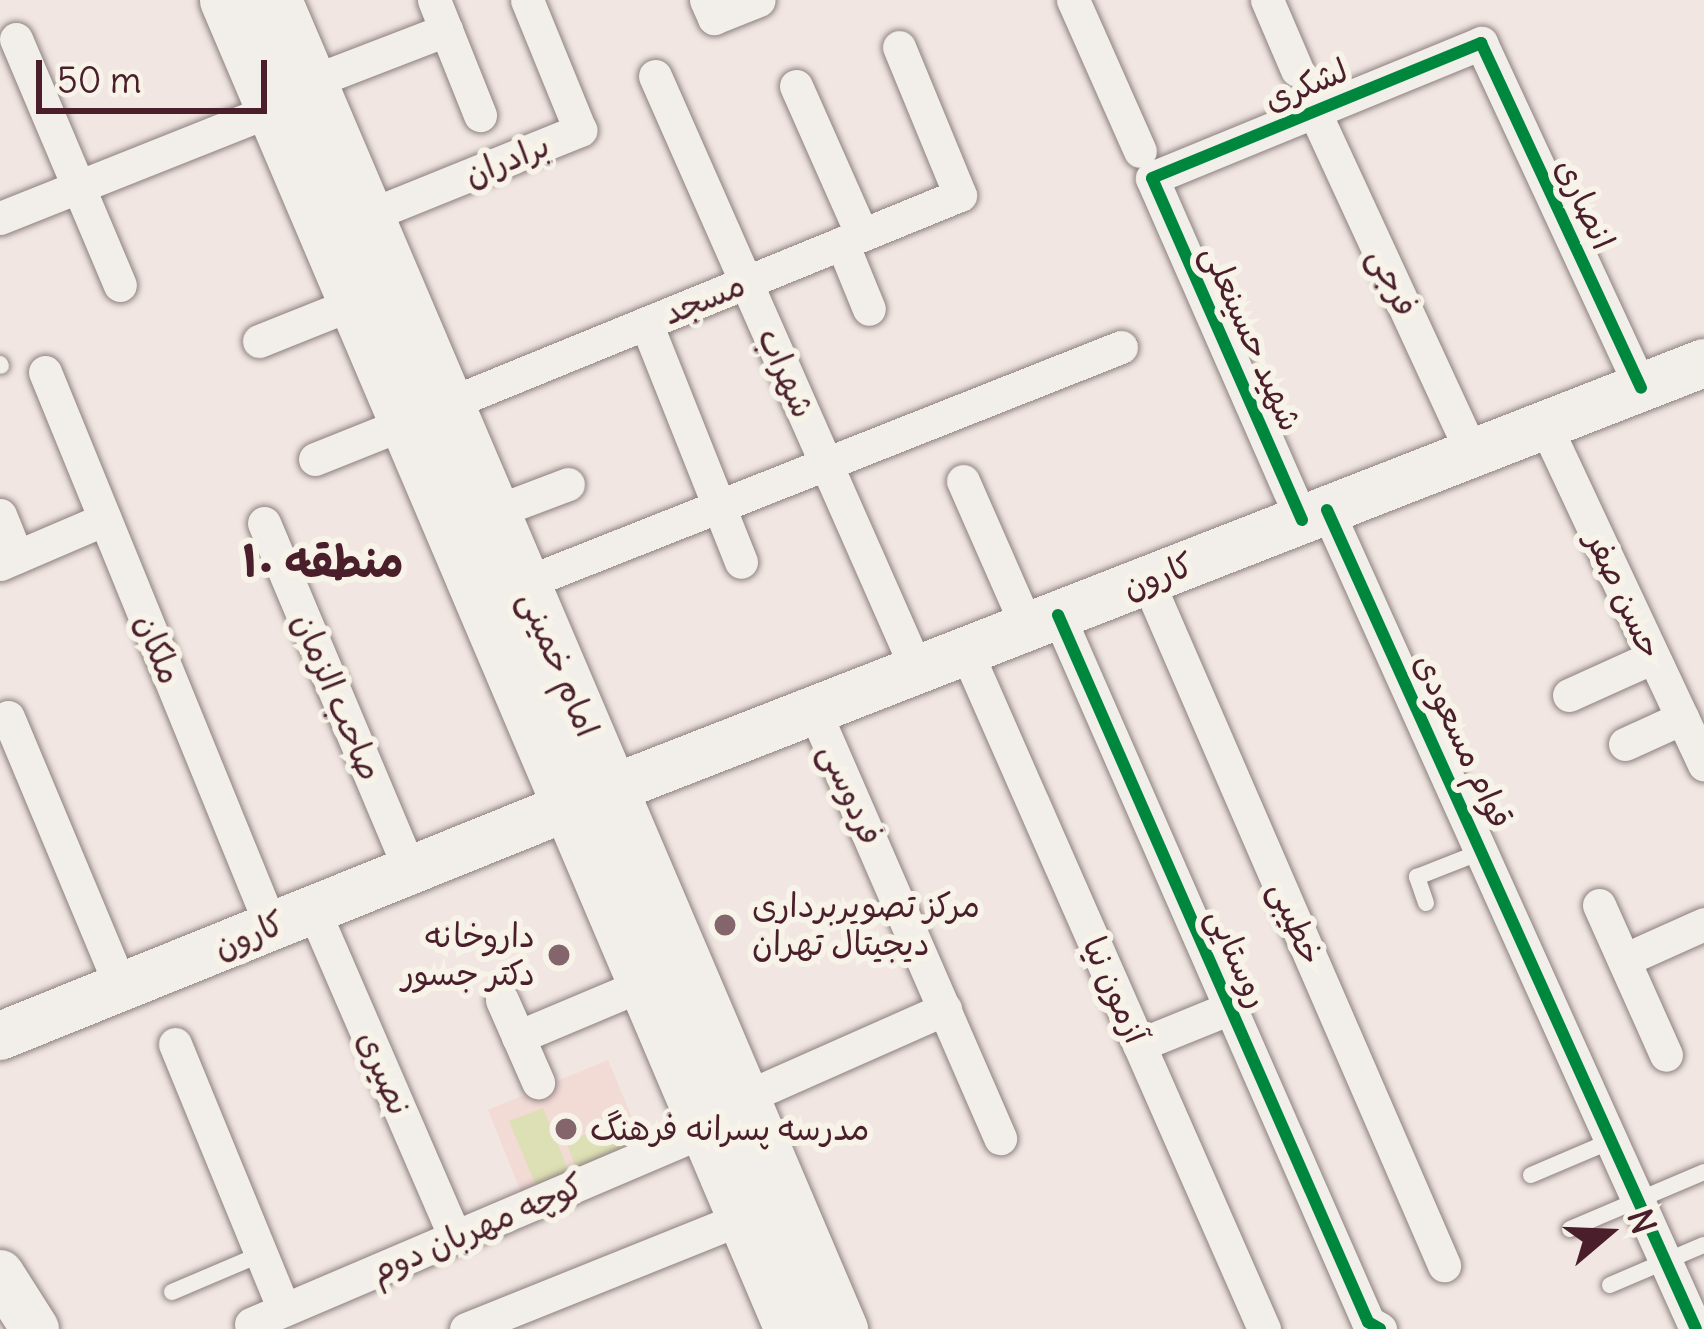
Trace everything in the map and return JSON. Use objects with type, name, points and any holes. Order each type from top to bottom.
[{"type":"main road","name":"امام خمینی","points":[[225,0],[370,215],[426,413],[565,808],[786,1328]]},
{"type":"main road","name":"امام خمینی","points":[[276,0],[292,96],[354,303],[494,512],[842,1329]]},
{"type":"main road","name":"کارون","points":[[0,1036],[612,789],[1704,363]]},
{"type":"main road","points":[[0,1274],[35,1329]]},
{"type":"street","name":"برادران","points":[[370,215],[580,130],[527,0]]},
{"type":"street","points":[[706,0],[715,18],[759,0]]},
{"type":"street","name":"شهید حسینعلی","points":[[1073,0],[1146,164],[1315,515]]},
{"type":"street","points":[[1267,0],[1298,70]]},
{"type":"street","points":[[0,218],[292,96],[440,15],[480,115]]},
{"type":"street","points":[[16,39],[120,285]]},
{"type":"street","name":"لشکری","points":[[1146,164],[1314,111],[1481,44]]},
{"type":"street","name":"انصاری","points":[[1481,44],[1641,388]]},
{"type":"street","name":"مسجد","points":[[315,460],[960,195],[898,46]]},
{"type":"street","name":"شهراب","points":[[655,76],[917,670]]},
{"type":"street","points":[[796,86],[852,239],[869,309]]},
{"type":"street","name":"فرجی","points":[[1314,111],[1472,453]]},
{"type":"street","points":[[259,340],[354,303]]},
{"type":"street","points":[[646,323],[741,562]]},
{"type":"street","points":[[525,583],[1121,347]]},
{"type":"street","name":"ملکان","points":[[45,372],[105,519],[292,918]]},
{"type":"street","name":"حسن صفر","points":[[1545,425],[1704,765]]},
{"type":"street","name":"روستایی","points":[[962,481],[1042,621],[1230,1008],[1374,1325]]},
{"type":"street","points":[[494,512],[568,484]]},
{"type":"street","points":[[0,515],[9,561],[105,519]]},
{"type":"street","name":"قوام مسعودی","points":[[1315,515],[1483,850],[1696,1329]]},
{"type":"street","name":"صاحب الزمان","points":[[264,524],[410,870]]},
{"type":"street","name":"خطیبی","points":[[1147,580],[1444,1265]]},
{"type":"street","name":"آزمون نیا","points":[[965,651],[1264,1329]]},
{"type":"street","points":[[1569,695],[1653,657]]},
{"type":"street","name":"فردوسی","points":[[814,710],[1000,1138]]},
{"type":"street","points":[[8,717],[121,987]]},
{"type":"street","points":[[1625,744],[1682,718]]},
{"type":"street","points":[[1599,905],[1666,1055]]},
{"type":"street","name":"نصیری","points":[[292,918],[454,1237]]},
{"type":"street","points":[[1624,961],[1704,924]]},
{"type":"street","points":[[518,1037],[642,985]]},
{"type":"street","points":[[502,1000],[538,1082]]},
{"type":"street","points":[[1139,1045],[1230,1008]]},
{"type":"street","points":[[744,1098],[944,1010]]},
{"type":"street","points":[[176,1044],[284,1310]]},
{"type":"street","name":"کوچه مهربان دوم","points":[[251,1324],[703,1131]]},
{"type":"street","points":[[466,1329],[740,1219]]},
{"type":"lane","points":[[1426,903],[1417,877],[1483,850]]},
{"type":"lane","points":[[1531,1175],[1613,1140]]},
{"type":"lane","points":[[1570,1229],[1704,1172]]},
{"type":"lane","points":[[1610,1286],[1704,1245]]},
{"type":"lane","points":[[172,1292],[261,1253]]},
{"type":"shaded area","name":"مدرسه پسرانه فرهنگ","points":[[608,1060],[644,1147],[523,1197],[488,1110]]},
{"type":"green space","points":[[543,1108],[569,1172],[536,1186],[509,1121]]},
{"type":"green space","points":[[619,1122],[630,1149],[577,1170],[566,1142]]},
{"type":"cycle path","points":[[1302,520],[1152,178],[1481,43],[1641,388]]},
{"type":"cycle path","points":[[1327,510],[1696,1329]]},
{"type":"cycle path","points":[[1058,615],[1368,1322],[1380,1329]]},
{"type":"place","name":"مرکز تصویربرداری دیجیتال تهران","points":[[725,925]]},
{"type":"place","name":"داروخانه دکتر جسور","points":[[559,955]]},
{"type":"place","name":"مدرسه پسرانه فرهنگ","points":[[566,1129]]},
{"type":"district","name":"منطقه ۱۰","points":[[323,562]]}]
